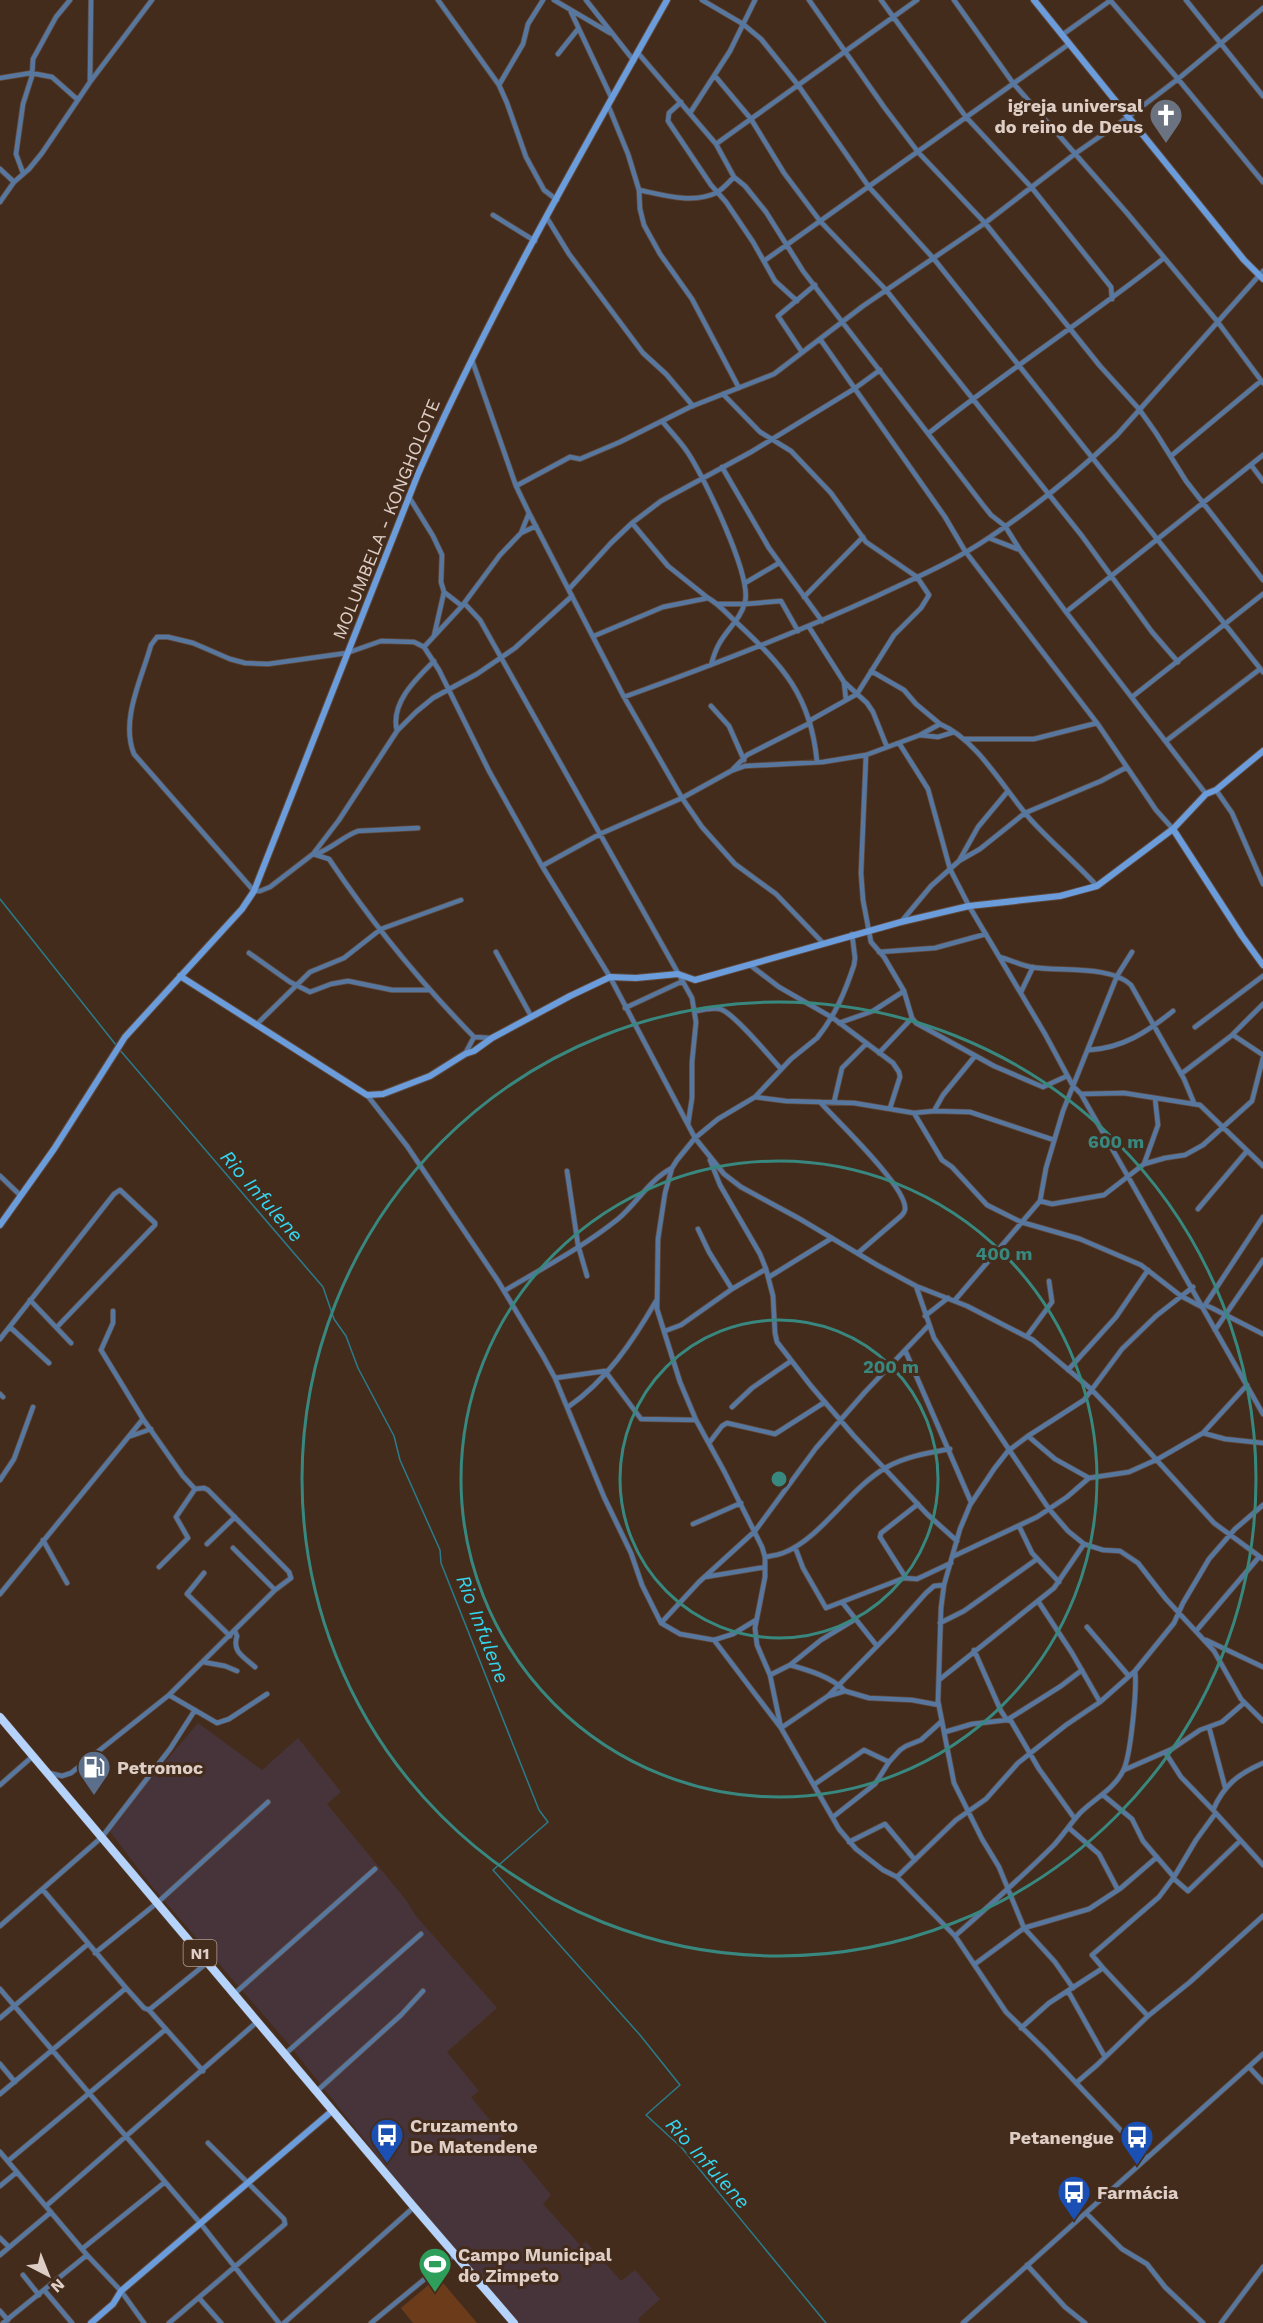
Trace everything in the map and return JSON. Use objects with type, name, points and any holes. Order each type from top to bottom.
[{"type":"highway","name":"N1","points":[[1,1720],[514,2323]]},
{"type":"street","points":[[23,173],[16,154],[23,104],[33,59],[45,35],[70,0]]},
{"type":"street","points":[[90,82],[91,0]]},
{"type":"street","points":[[0,202],[14,182],[42,153],[90,82],[152,0]]},
{"type":"street","points":[[438,0],[499,85],[529,164],[544,190],[557,200]]},
{"type":"street","points":[[499,85],[523,44],[532,16],[543,0]]},
{"type":"street","points":[[555,0],[612,35]]},
{"type":"street","points":[[586,0],[634,61]]},
{"type":"street","name":"MOLUMBELA - KONGHOLOTE","points":[[21,1196],[54,1149],[125,1037],[242,909],[255,891],[409,497],[448,406],[557,200],[667,0]]},
{"type":"street","points":[[702,0],[742,24],[761,39],[798,86],[869,187],[934,259],[1262,671],[1166,741]]},
{"type":"street","points":[[690,113],[730,51],[755,0]]},
{"type":"street","points":[[809,0],[844,52],[918,152],[985,223],[1139,409],[1172,456],[1186,481],[1263,580]]},
{"type":"street","points":[[881,0],[966,117],[1032,188],[1111,287],[1112,299]]},
{"type":"street","points":[[716,144],[917,0]]},
{"type":"street","points":[[954,0],[1013,83],[1076,153],[1217,321],[1262,382],[1172,456]]},
{"type":"street","points":[[624,697],[798,632],[917,577],[989,538],[1094,458],[1118,435],[1217,321],[1261,275],[1128,117],[1034,0]]},
{"type":"street","points":[[1062,35],[1110,0],[1263,182]]},
{"type":"street","points":[[1186,0],[1263,96]]},
{"type":"street","points":[[516,486],[570,457],[580,459],[693,406],[774,374],[1128,117],[1178,79],[1263,8]]},
{"type":"street","points":[[572,12],[621,132],[639,190],[644,225],[660,254],[692,299],[739,388]]},
{"type":"street","points":[[558,54],[578,29]]},
{"type":"street","points":[[764,261],[1069,44]]},
{"type":"street","points":[[638,53],[716,144],[734,177],[759,203],[815,285],[983,505],[1005,526],[1066,612],[1206,794]]},
{"type":"street","points":[[0,69],[2,78],[31,73],[55,78],[78,100]]},
{"type":"street","points":[[715,76],[751,119],[784,172],[820,221],[886,291],[1178,662]]},
{"type":"street","points":[[681,102],[669,113],[668,121],[717,193],[733,212],[775,280],[797,301]]},
{"type":"street","points":[[0,169],[14,182]]},
{"type":"street","points":[[639,190],[685,198],[717,193],[734,177]]},
{"type":"street","points":[[493,215],[535,241]]},
{"type":"street","points":[[547,219],[569,254],[638,346],[693,406]]},
{"type":"street","points":[[928,433],[1069,327],[1112,299],[1164,258]]},
{"type":"street","points":[[802,352],[778,316],[815,285]]},
{"type":"street","points":[[1111,287],[1124,290]]},
{"type":"street","points":[[1075,334],[1077,322]]},
{"type":"street","points":[[820,339],[945,517],[965,551],[1097,723],[1156,810],[1173,829],[1263,965]]},
{"type":"street","points":[[472,360],[516,486],[624,697],[682,798],[713,841],[735,864],[776,894],[823,943]]},
{"type":"street","points":[[569,589],[611,543],[632,523],[661,501],[854,389],[880,370]]},
{"type":"street","points":[[723,394],[770,439],[786,447],[831,493],[862,537],[881,554],[917,577],[926,587],[929,595],[928,599],[899,629],[857,694],[744,758],[731,771]]},
{"type":"street","points":[[662,421],[687,452],[725,526],[747,591],[745,604],[736,622],[718,645],[711,666]]},
{"type":"street","points":[[1066,612],[1263,455]]},
{"type":"street","points":[[1251,465],[1263,481]]},
{"type":"street","points":[[722,467],[779,563],[822,621]]},
{"type":"street","points":[[409,497],[440,550],[441,582],[444,592],[434,636]]},
{"type":"street","points":[[521,533],[529,513]]},
{"type":"street","points":[[632,523],[668,566],[718,604],[762,646],[789,679],[809,722],[817,762]]},
{"type":"street","points":[[424,647],[464,605],[500,555],[521,533],[536,526]]},
{"type":"street","points":[[804,597],[862,537]]},
{"type":"street","points":[[989,538],[1020,550]]},
{"type":"street","points":[[745,583],[779,563]]},
{"type":"street","points":[[444,592],[464,605],[480,620],[688,989],[696,1011],[692,1098],[688,1124]]},
{"type":"street","points":[[1132,697],[1263,594]]},
{"type":"street","points":[[572,596],[530,637],[500,658],[449,690],[433,698],[397,730],[314,854],[270,887],[260,891],[255,891],[134,754],[130,744],[131,708],[151,645],[157,637],[168,637],[193,643],[245,663],[268,664],[347,653],[381,641],[414,642],[424,647],[434,661],[449,690],[457,710],[489,771],[542,866],[610,977],[695,1138],[709,1157],[741,1187],[916,1286],[955,1300],[1027,1336],[1091,1389],[1158,1459],[1193,1502],[1229,1536],[1261,1558],[1196,1631]]},
{"type":"street","points":[[594,636],[663,607],[708,598]]},
{"type":"street","points":[[718,604],[781,600],[798,632]]},
{"type":"street","points":[[809,627],[844,682],[873,712],[887,747]]},
{"type":"street","points":[[397,730],[395,723],[398,710],[406,691],[434,661]]},
{"type":"street","points":[[871,671],[904,690],[916,704],[940,724],[963,739],[999,777],[1025,813],[1096,886]]},
{"type":"street","points":[[844,682],[846,700]]},
{"type":"street","points":[[711,706],[725,720],[744,758],[745,766]]},
{"type":"street","points":[[963,739],[1034,739],[1097,723]]},
{"type":"street","points":[[542,866],[600,834],[682,798],[731,771],[745,766],[817,762],[866,755],[920,735],[940,724]]},
{"type":"street","points":[[920,735],[938,737],[954,732]]},
{"type":"street","points":[[898,743],[928,789],[950,869],[969,906],[1204,1306],[1215,1330],[1263,1414]]},
{"type":"street","points":[[367,1095],[383,1094],[430,1076],[531,1016],[610,977],[636,978],[678,974],[694,980],[852,934],[969,906],[1060,896],[1096,886],[1173,829],[1206,794],[1216,790],[1263,751]]},
{"type":"street","points":[[866,755],[861,873],[868,931],[871,942],[904,991],[912,1018],[923,1028],[975,1056],[1043,1087],[1068,1076]]},
{"type":"street","points":[[901,922],[931,886],[959,861],[980,849],[1025,813],[1101,781],[1127,767]]},
{"type":"street","points":[[959,861],[978,827],[1008,790]]},
{"type":"street","points":[[1216,790],[1232,813],[1262,880]]},
{"type":"street","points":[[314,854],[327,850],[358,831],[418,828]]},
{"type":"street","points":[[324,841],[329,859],[429,990],[474,1037],[492,1038]]},
{"type":"street","points":[[314,854],[329,859]]},
{"type":"street","points":[[256,1025],[310,972],[344,958],[381,929],[461,900]]},
{"type":"street","points":[[504,1290],[571,1252],[621,1216],[657,1177],[672,1168],[695,1138],[718,1119],[755,1097],[781,1069],[817,1038],[833,1018],[854,964],[855,951],[852,934]]},
{"type":"street","points":[[879,952],[935,948],[986,934]]},
{"type":"street","points":[[496,952],[531,1016]]},
{"type":"street","points":[[955,1300],[1040,1202],[1043,1180],[1054,1140],[1073,1086],[1117,976],[1132,952]]},
{"type":"street","points":[[249,953],[290,982],[310,992],[331,984],[348,981],[392,990],[429,990]]},
{"type":"street","points":[[1000,957],[1033,967],[1117,976],[1131,986],[1181,1074],[1194,1103]]},
{"type":"street","points":[[750,965],[779,987],[833,1018],[893,1063],[899,1072],[890,1108]]},
{"type":"street","points":[[1021,992],[1033,967]]},
{"type":"street","points":[[180,976],[367,1095],[407,1146],[504,1290],[555,1378],[604,1497],[661,1623],[680,1634],[714,1640],[733,1634],[756,1620]]},
{"type":"street","points":[[1195,1027],[1263,976]]},
{"type":"street","points":[[625,1008],[683,981]]},
{"type":"street","points":[[839,1023],[873,1011],[904,991]]},
{"type":"street","points":[[1181,1074],[1233,1035],[1263,1004]]},
{"type":"street","points":[[696,1011],[718,1009],[725,1011],[781,1069]]},
{"type":"street","points":[[1089,1050],[1122,1045],[1154,1027],[1173,1011]]},
{"type":"street","points":[[879,1053],[912,1018]]},
{"type":"street","points":[[1040,1202],[1052,1204],[1104,1195],[1144,1164],[1185,1155],[1203,1146],[1224,1129],[1252,1101],[1263,1056],[1233,1035]]},
{"type":"street","points":[[465,1054],[474,1037]]},
{"type":"street","points":[[834,1102],[842,1068],[866,1044]]},
{"type":"street","points":[[934,1111],[943,1095],[975,1056]]},
{"type":"street","points":[[1081,1094],[1114,1092],[1194,1103],[1206,1109],[1263,1166]]},
{"type":"street","points":[[755,1097],[834,1102],[914,1113],[970,1112],[1054,1140]]},
{"type":"street","points":[[1144,1164],[1158,1125],[1155,1098]]},
{"type":"street","points":[[820,1102],[868,1151],[901,1196],[905,1206],[905,1211],[901,1216],[858,1253]]},
{"type":"street","points":[[914,1113],[942,1160],[952,1167],[987,1205],[1021,1222],[1080,1239],[1141,1265],[1181,1296],[1263,1334]]},
{"type":"street","points":[[1198,1209],[1247,1151]]},
{"type":"street","points":[[709,1157],[716,1178],[769,1277],[775,1312],[775,1338],[791,1361],[854,1436],[918,1504],[957,1541]]},
{"type":"street","points":[[672,1168],[665,1193],[658,1239],[656,1301],[677,1373],[696,1420],[741,1503],[765,1557],[763,1592],[754,1634],[770,1675],[781,1728]]},
{"type":"street","points":[[567,1171],[578,1245],[587,1276]]},
{"type":"street","points":[[716,1178],[724,1173]]},
{"type":"street","points":[[0,1176],[21,1196],[0,1225]]},
{"type":"street","points":[[0,1339],[120,1190],[155,1222],[155,1226],[57,1327]]},
{"type":"street","points":[[1204,1306],[1263,1217]]},
{"type":"street","points":[[699,1229],[709,1252],[732,1289]]},
{"type":"street","points":[[769,1277],[832,1238]]},
{"type":"street","points":[[1215,1330],[1263,1260]]},
{"type":"street","points":[[665,1331],[681,1325],[732,1289],[766,1269]]},
{"type":"street","points":[[1068,1370],[1116,1317],[1148,1270]]},
{"type":"street","points":[[1027,1336],[1052,1302],[1049,1281]]},
{"type":"street","points":[[916,1286],[928,1326],[944,1354],[1049,1509],[1068,1531],[1084,1544],[1103,1550],[1120,1551],[1132,1559],[1218,1655],[1233,1688],[1244,1703],[1263,1721]]},
{"type":"street","points":[[1105,2057],[1055,1962],[1024,1928],[999,1867],[954,1783],[939,1705],[940,1623],[944,1585],[971,1502],[1008,1451],[1084,1400],[1122,1349],[1156,1316],[1192,1287]]},
{"type":"street","points":[[925,1316],[948,1298]]},
{"type":"street","points":[[30,1300],[71,1343]]},
{"type":"street","points":[[568,1407],[588,1393],[607,1372],[646,1319],[656,1301]]},
{"type":"street","points":[[113,1311],[113,1323],[101,1350],[143,1419],[183,1476],[195,1489]]},
{"type":"street","points":[[661,1623],[704,1577],[755,1531],[804,1462],[928,1326]]},
{"type":"street","points":[[10,1327],[50,1363]]},
{"type":"street","points":[[904,1350],[930,1411],[950,1449],[971,1502]]},
{"type":"street","points":[[732,1407],[752,1388],[791,1361]]},
{"type":"street","points":[[555,1378],[607,1372],[641,1419],[696,1420]]},
{"type":"street","points":[[1028,1436],[1055,1459],[1089,1478],[1119,1475],[1158,1459],[1203,1433],[1247,1385]]},
{"type":"street","points":[[1256,1401],[1263,1398]]},
{"type":"street","points":[[709,1443],[727,1423],[775,1434],[825,1402]]},
{"type":"street","points":[[0,1480],[14,1459],[33,1407]]},
{"type":"street","points":[[0,1594],[143,1419]]},
{"type":"street","points":[[129,1437],[151,1429]]},
{"type":"street","points":[[1203,1433],[1225,1439],[1263,1443]]},
{"type":"street","points":[[765,1557],[783,1553],[795,1547],[819,1527],[848,1497],[885,1468],[912,1457],[950,1449]]},
{"type":"street","points":[[954,1556],[1019,1526],[1049,1509],[1089,1478]]},
{"type":"street","points":[[47,1773],[62,1776],[71,1773],[169,1695],[275,1590],[290,1580],[291,1574],[204,1488],[195,1489],[176,1517],[188,1538],[159,1567]]},
{"type":"street","points":[[693,1524],[741,1503]]},
{"type":"street","points":[[918,1504],[880,1533],[880,1537],[906,1578],[910,1580],[917,1580],[951,1563]]},
{"type":"street","points":[[897,1877],[967,1810],[986,1798],[1030,1753],[1100,1701],[1135,1671],[1174,1623],[1199,1575],[1229,1536],[1263,1505]]},
{"type":"street","points":[[207,1544],[235,1517]]},
{"type":"street","points":[[1019,1526],[1037,1559],[1059,1582]]},
{"type":"street","points":[[43,1540],[67,1583]]},
{"type":"street","points":[[939,1680],[1059,1582],[1084,1544]]},
{"type":"street","points":[[795,1547],[803,1568],[825,1608],[906,1578]]},
{"type":"street","points":[[233,1548],[275,1590]]},
{"type":"street","points":[[940,1623],[964,1611],[1037,1559]]},
{"type":"street","points":[[704,1577],[765,1567]]},
{"type":"street","points":[[204,1574],[187,1594],[230,1636]]},
{"type":"street","points":[[781,1728],[828,1696],[926,1593],[934,1586],[944,1585]]},
{"type":"street","points":[[1038,1601],[1100,1701]]},
{"type":"street","points":[[842,1602],[854,1620],[877,1646]]},
{"type":"street","points":[[770,1675],[790,1665],[821,1640],[854,1620]]},
{"type":"street","points":[[1086,1628],[1128,1675]]},
{"type":"street","points":[[235,1631],[237,1636],[234,1647],[255,1667]]},
{"type":"street","points":[[1202,1638],[1247,1662],[1263,1667]]},
{"type":"street","points":[[714,1640],[781,1728],[849,1842],[866,1857],[897,1877],[955,1936],[996,1998],[1021,2028],[1147,2158]]},
{"type":"street","points":[[974,1650],[1001,1712],[1014,1725],[1030,1753],[1075,1819]]},
{"type":"street","points":[[203,1662],[237,1671]]},
{"type":"street","points":[[790,1665],[837,1684],[845,1692]]},
{"type":"street","points":[[945,1732],[972,1724],[1007,1720],[1082,1670]]},
{"type":"street","points":[[1124,1770],[1137,1684],[1135,1671]]},
{"type":"street","points":[[828,1696],[845,1692],[868,1698],[912,1700],[939,1705]]},
{"type":"street","points":[[169,1695],[217,1724],[267,1694]]},
{"type":"street","points":[[955,1936],[1007,1889],[1069,1828],[1075,1819],[1103,1795],[1124,1770],[1165,1752],[1200,1730],[1230,1717],[1244,1703]]},
{"type":"street","points":[[0,1926],[102,1837],[170,1749],[195,1710]]},
{"type":"street","points":[[833,1817],[875,1784],[889,1762],[906,1746],[921,1740],[942,1721]]},
{"type":"street","points":[[1209,1727],[1225,1787]]},
{"type":"street","points":[[815,1784],[864,1750],[889,1762]]},
{"type":"street","points":[[1165,1752],[1181,1777],[1263,1865]]},
{"type":"street","points":[[0,1785],[33,1756]]},
{"type":"street","points":[[1148,2016],[1092,1955],[1154,1901],[1174,1878],[1214,1812],[1225,1787],[1263,1763]]},
{"type":"street","points":[[1103,1795],[1132,1819],[1143,1841],[1188,1891],[1240,1842]]},
{"type":"street","points":[[95,1953],[157,1903],[268,1802]]},
{"type":"street","points":[[849,1842],[885,1824],[915,1860]]},
{"type":"street","points":[[1069,1828],[1100,1854],[1118,1890]]},
{"type":"street","points":[[975,1964],[1024,1928],[1089,1909],[1118,1890],[1157,1857]]},
{"type":"street","points":[[234,1994],[375,1869]]},
{"type":"street","points":[[43,1890],[95,1953],[203,2072]]},
{"type":"street","points":[[1076,2083],[1148,2016],[1190,1982],[1263,1916]]},
{"type":"street","points":[[285,2054],[421,1934]]},
{"type":"street","points":[[0,2018],[88,1944]]},
{"type":"street","points":[[149,2010],[208,1962]]},
{"type":"street","points":[[1021,2028],[1049,2003],[1103,1968]]},
{"type":"street","points":[[0,2094],[126,1988]]},
{"type":"street","points":[[0,1989],[201,2224],[279,2323]]},
{"type":"street","points":[[317,2091],[401,2015],[423,1991]]},
{"type":"street","points":[[46,2206],[203,2072],[257,2022]]},
{"type":"street","points":[[9,2162],[166,2029]]},
{"type":"street","points":[[963,2323],[1263,2054]]},
{"type":"street","points":[[0,2064],[15,2082]]},
{"type":"street","points":[[1249,2067],[1263,2082]]},
{"type":"street","points":[[91,2323],[113,2304],[121,2291],[332,2111]]},
{"type":"street","points":[[169,2323],[285,2224],[284,2219],[208,2143]]},
{"type":"street","points":[[0,2152],[82,2249],[121,2291],[144,2323]]},
{"type":"street","points":[[0,2186],[17,2172]]},
{"type":"street","points":[[82,2249],[165,2182]]},
{"type":"street","points":[[284,2323],[414,2207]]},
{"type":"street","points":[[0,2255],[51,2212]]},
{"type":"street","points":[[1086,2213],[1122,2249],[1147,2264],[1165,2287],[1203,2323]]},
{"type":"street","points":[[0,2238],[9,2247]]},
{"type":"street","points":[[0,2311],[4,2322],[45,2291],[87,2254]]},
{"type":"street","points":[[370,2323],[455,2254]]},
{"type":"street","points":[[1027,2265],[1065,2307],[1085,2323]]},
{"type":"street","points":[[1221,2323],[1263,2267]]},
{"type":"street","points":[[23,2275],[39,2295]]},
{"type":"street","points":[[45,2291],[72,2323]]},
{"type":"street","points":[[199,2298],[221,2323]]},
{"type":"shaded area","points":[[198,1723],[262,1770],[298,1738],[341,1792],[327,1804],[406,1900],[416,1916],[497,2008],[447,2052],[479,2091],[471,2097],[551,2195],[543,2204],[581,2246],[586,2242],[621,2281],[635,2270],[660,2299],[638,2319],[640,2323],[516,2323],[432,2225],[287,2042],[154,1889],[108,1829]]},
{"type":"shaded area","name":"Campo Municipal do Zimpeto","points":[[438,2277],[477,2323],[413,2323],[401,2308]]},
{"type":"waterway","name":"Rio Infulene","points":[[0,899],[116,1045]]},
{"type":"waterway","name":"Rio Infulene","points":[[119,1049],[323,1287],[334,1319],[346,1336],[358,1368],[394,1436],[400,1460],[440,1550],[441,1563],[539,1810],[548,1822],[493,1870],[640,2035],[680,2085],[646,2115],[682,2148],[826,2323]]},
{"type":"place","name":"igreja universal do reino de Deus","points":[[1166,144]]},
{"type":"place","name":"Petromoc","points":[[94,1796]]},
{"type":"place","name":"Cruzamento De Matendene","points":[[387,2164]]},
{"type":"place","name":"Petanengue","points":[[1137,2166]]},
{"type":"place","name":"Farmácia","points":[[1074,2221]]},
{"type":"place","name":"Campo Municipal do Zimpeto","points":[[435,2293]]}]
